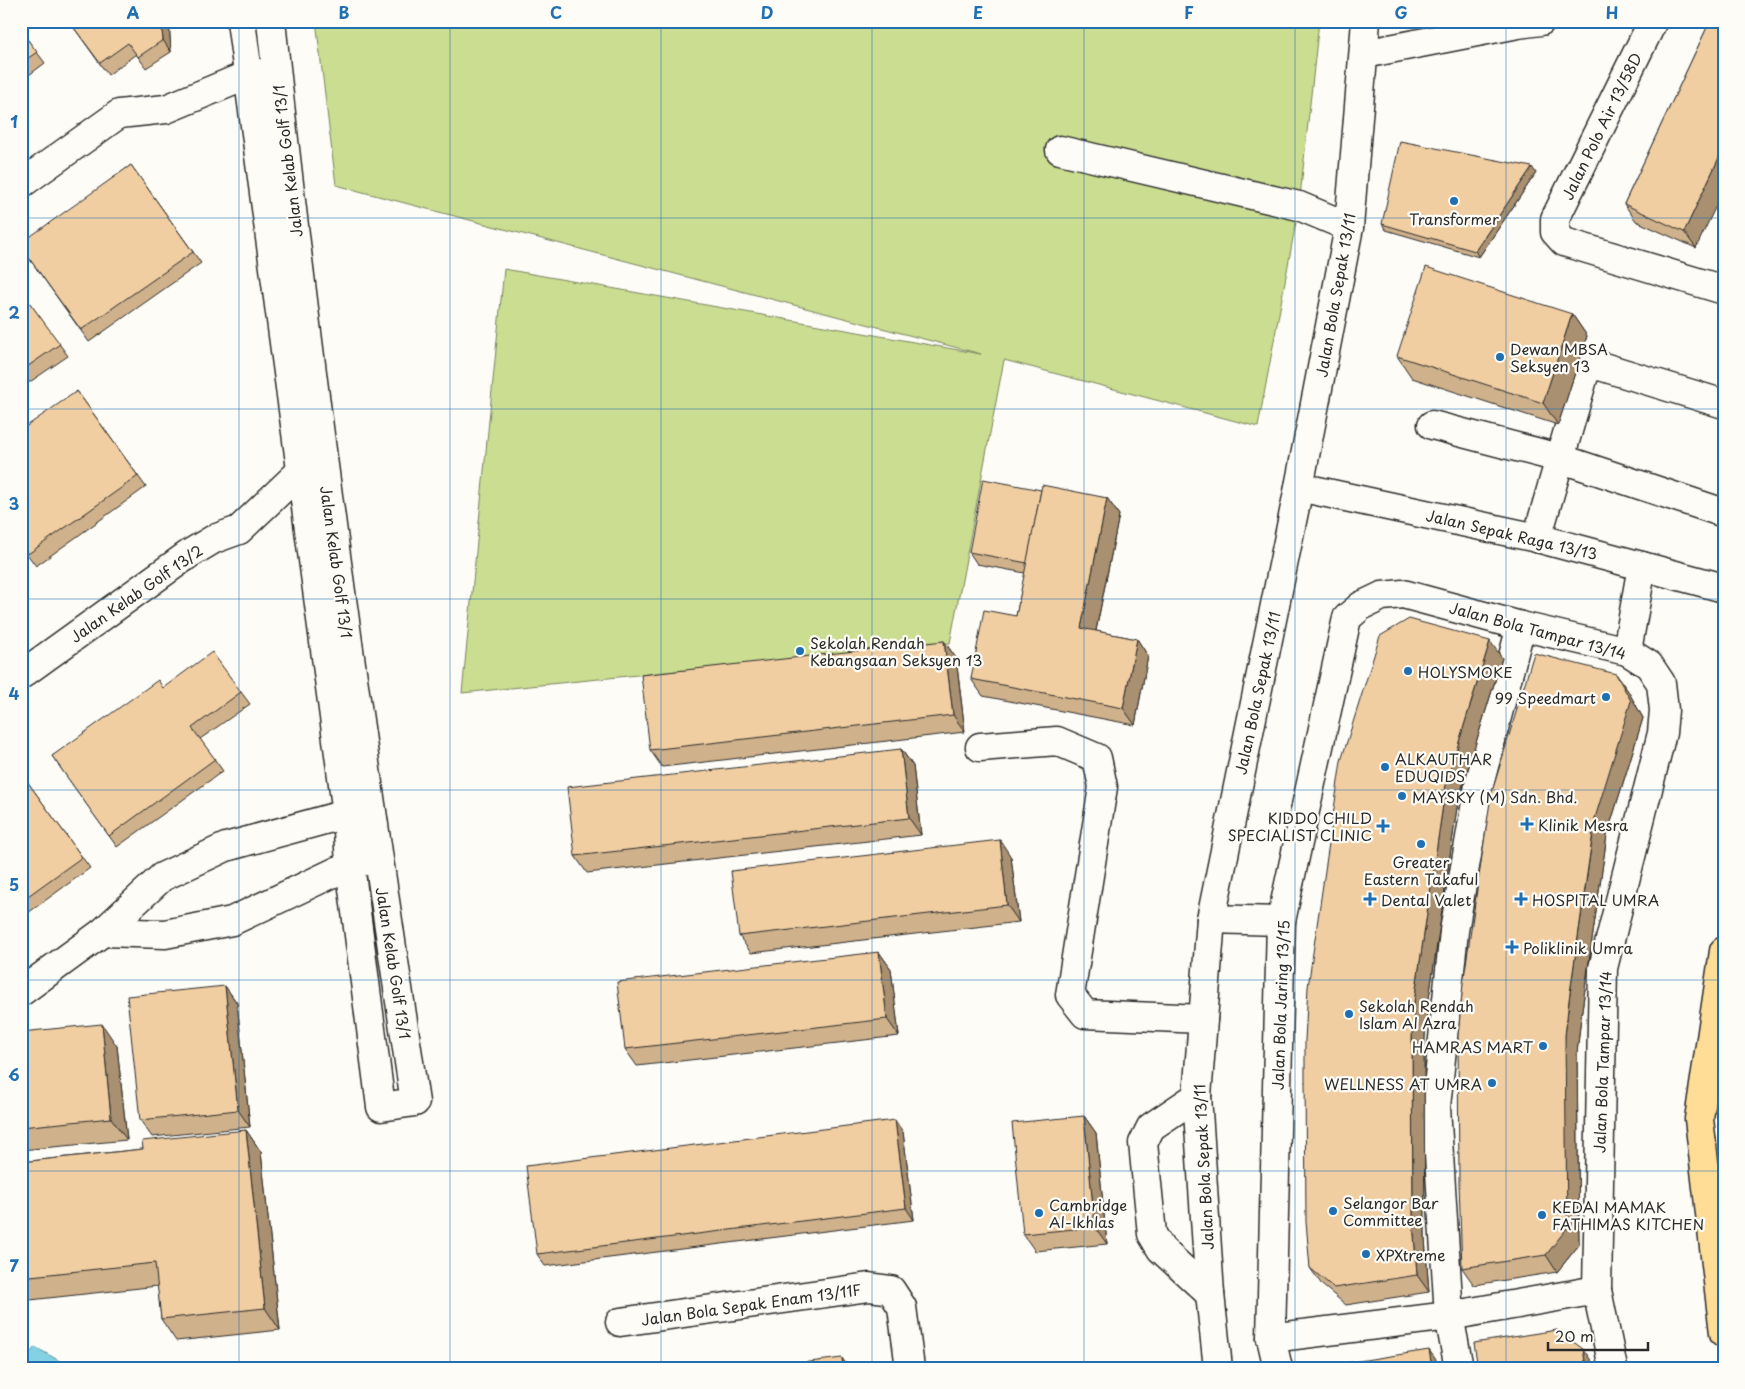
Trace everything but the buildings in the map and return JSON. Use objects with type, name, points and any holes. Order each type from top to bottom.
[{"type":"main road","points":[[1723,1322],[1720,1270],[1699,1118],[1724,951]]},
{"type":"street","points":[[241,21],[248,75],[312,468]]},
{"type":"street","name":"Jalan Kelab Golf 13/1","points":[[271,21],[312,468],[358,811],[378,856],[415,1102],[381,1107],[350,865]]},
{"type":"street","name":"Jalan Bola Sepak 13/11","points":[[1218,1368],[1210,1294],[1197,1096],[1210,920],[1300,487],[1349,227],[1366,21]]},
{"type":"street","points":[[1364,54],[1541,21]]},
{"type":"street","name":"Jalan Polo Air 13/58D","points":[[1653,21],[1555,219],[1556,232],[1564,242],[1724,290]]},
{"type":"street","points":[[21,184],[119,114],[166,109],[248,75],[276,71]]},
{"type":"street","points":[[1060,150],[1299,206],[1349,227]]},
{"type":"street","points":[[1537,538],[1585,372],[1591,367],[1600,366],[1724,404]]},
{"type":"street","points":[[1432,425],[1559,458],[1724,512]]},
{"type":"street","name":"Jalan Kelab Golf 13/2","points":[[21,674],[189,554],[214,539],[239,530],[312,468]]},
{"type":"street","name":"Jalan Sepak Raga 13/13","points":[[1300,487],[1537,538],[1724,588]]},
{"type":"street","points":[[1627,651],[1642,566]]},
{"type":"street","name":"Jalan Bola Tampar 13/14","points":[[1347,618],[1361,606],[1382,596],[1404,594],[1521,626],[1627,651],[1649,665],[1661,683],[1664,710],[1662,733],[1603,968],[1597,1290],[1613,1368]]},
{"type":"street","name":"Jalan Bola Jaring 13/15","points":[[1278,1368],[1272,1338],[1281,921],[1347,618]]},
{"type":"street","points":[[1459,1368],[1449,1316],[1436,1107],[1455,921],[1479,785],[1521,626]]},
{"type":"street","points":[[980,747],[1057,741],[1097,758],[1103,787],[1070,995],[1085,1014],[1203,1019]]},
{"type":"street","points":[[21,992],[103,932],[162,877],[226,847],[358,811],[350,865]]},
{"type":"street","points":[[103,932],[165,934],[232,921],[350,865],[378,856]]},
{"type":"street","points":[[1210,920],[1281,921]]},
{"type":"street","points":[[1197,1096],[1151,1127],[1143,1143],[1152,1234],[1161,1249],[1210,1294]]},
{"type":"street","name":"Jalan Bola Sepak Enam 13/11F","points":[[620,1322],[869,1287],[891,1290],[902,1307],[910,1368]]},
{"type":"street","points":[[1272,1338],[1449,1316],[1597,1290]]},
{"type":"green space","points":[[316,21],[1319,21],[1299,206],[1258,427],[1004,360],[950,643],[462,693],[504,269],[981,354],[336,185]]},
{"type":"water","points":[[35,1347],[72,1368],[21,1368],[21,1364]]},
{"type":"place","name":"Transformer","points":[[1454,201]]},
{"type":"place","name":"Dewan MBSA Seksyen 13","points":[[1500,357]]},
{"type":"place","name":"Sekolah Rendah Kebangsaan Seksyen 13","points":[[800,651]]},
{"type":"place","name":"HOLYSMOKE","points":[[1408,671]]},
{"type":"place","name":"99 Speedmart","points":[[1606,697]]},
{"type":"place","name":"ALKAUTHAR EDUQIDS","points":[[1385,767]]},
{"type":"place","name":"MAYSKY (M) Sdn. Bhd.","points":[[1402,796]]},
{"type":"place","name":"Klinik Mesra","points":[[1527,824]]},
{"type":"place","name":"KIDDO CHILD SPECIALIST CLINIC","points":[[1383,826]]},
{"type":"place","name":"Greater Eastern Takaful","points":[[1421,844]]},
{"type":"place","name":"Dental Valet","points":[[1370,899]]},
{"type":"place","name":"HOSPITAL UMRA","points":[[1521,899]]},
{"type":"place","name":"Poliklinik Umra","points":[[1512,947]]},
{"type":"place","name":"Sekolah Rendah Islam Al Azra","points":[[1349,1014]]},
{"type":"place","name":"HAMRAS MART","points":[[1543,1046]]},
{"type":"place","name":"WELLNESS AT UMRA","points":[[1492,1083]]},
{"type":"place","name":"Selangor Bar Committee","points":[[1333,1211]]},
{"type":"place","name":"Cambridge Al-Ikhlas","points":[[1039,1213]]},
{"type":"place","name":"KEDAI MAMAK FATHIMAS KITCHEN","points":[[1542,1215]]},
{"type":"place","name":"XPXtreme","points":[[1366,1254]]}]
